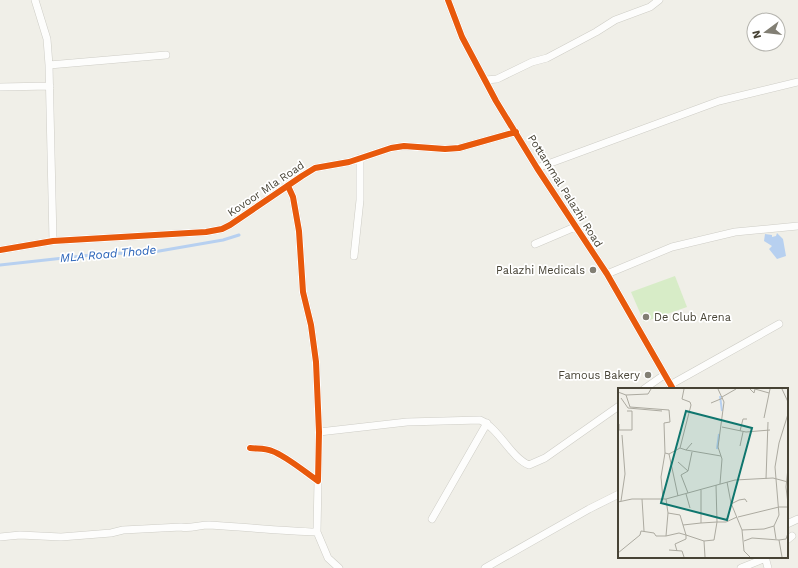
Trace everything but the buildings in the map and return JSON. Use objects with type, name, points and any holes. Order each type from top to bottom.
[{"type":"street","points":[[35,0],[47,39],[49,64],[53,241]]},
{"type":"street","name":"Pottammal Palazhi Road","points":[[448,0],[462,37],[496,101],[537,168],[607,274],[672,387]]},
{"type":"street","points":[[486,80],[497,79],[532,62],[546,58],[596,32],[615,20],[650,7],[659,0]]},
{"type":"street","points":[[49,64],[166,55]]},
{"type":"street","points":[[537,168],[719,101],[798,82]]},
{"type":"street","points":[[0,87],[50,86]]},
{"type":"street","name":"Kovoor Mla Road","points":[[0,250],[53,241],[206,232],[222,229],[315,168],[350,162],[391,148],[404,146],[444,150],[459,148],[516,132]]},
{"type":"street","points":[[354,256],[360,200],[360,158]]},
{"type":"street","points":[[288,186],[293,197],[299,231],[302,288],[311,325],[316,362],[319,432],[317,532],[328,558],[338,568]]},
{"type":"street","points":[[607,274],[672,247],[735,232],[798,226]]},
{"type":"street","points":[[535,244],[575,227]]},
{"type":"street","points":[[672,387],[779,324]]},
{"type":"street","points":[[645,388],[664,375]]},
{"type":"street","points":[[319,432],[407,422],[480,420],[487,423],[515,454],[524,463],[529,465],[545,458],[618,407]]},
{"type":"street","points":[[432,519],[487,423]]},
{"type":"street","points":[[250,448],[272,451],[318,482]]},
{"type":"street","points":[[485,568],[589,509],[618,494]]},
{"type":"street","points":[[788,524],[798,519]]},
{"type":"street","points":[[0,537],[20,535],[68,536],[130,530],[182,527],[189,528],[207,525],[272,531],[317,532]]},
{"type":"street","points":[[741,568],[765,558],[768,568]]},
{"type":"green space","points":[[675,276],[687,307],[644,322],[631,292]]},
{"type":"water","points":[[777,233],[783,239],[786,256],[777,259],[769,249],[772,246],[764,241],[765,234],[772,235],[772,237],[776,236]]},
{"type":"waterway","name":"MLA Road Thode","points":[[0,265],[115,253],[142,254],[223,240],[239,235]]},
{"type":"cycle path","points":[[448,0],[462,37],[496,101],[537,168],[607,274],[672,388]]},
{"type":"cycle path","points":[[0,250],[53,241],[206,232],[222,229],[315,168],[349,162],[391,148],[404,146],[445,149],[459,148],[516,132]]},
{"type":"cycle path","points":[[250,448],[267,449],[277,453],[318,481],[319,432],[316,362],[311,325],[303,292],[299,231],[293,197],[288,186]]},
{"type":"place","name":"Palazhi Medicals","points":[[593,270]]},
{"type":"place","name":"De Club Arena","points":[[646,317]]},
{"type":"place","name":"Famous Bakery","points":[[648,375]]}]
